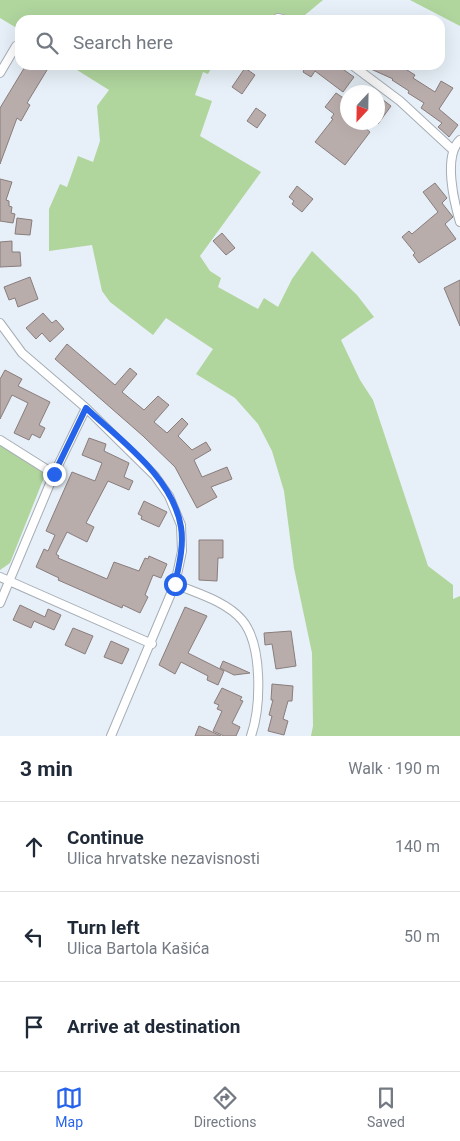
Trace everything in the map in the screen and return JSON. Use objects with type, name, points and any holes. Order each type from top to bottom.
[{"type":"street","points":[[0,73],[15,48]]},
{"type":"street","points":[[359,70],[400,101],[453,150]]},
{"type":"street","points":[[460,140],[453,150],[450,164],[460,222]]},
{"type":"street","points":[[0,322],[22,353],[86,408],[155,476],[169,496],[181,525],[182,537],[175,584],[152,644],[111,736]]},
{"type":"street","points":[[0,604],[54,474],[86,408]]},
{"type":"street","points":[[0,440],[54,474]]},
{"type":"street","points":[[0,577],[152,644]]},
{"type":"street","points":[[175,584],[217,602],[230,610],[242,620],[250,634],[256,654],[257,670],[257,700],[251,736]]},
{"type":"green space","points":[[0,0],[323,0],[305,15],[15,15],[15,27],[0,18]]},
{"type":"green space","points":[[410,0],[460,0],[460,26],[445,18],[445,15],[439,15]]},
{"type":"green space","points":[[77,70],[210,70],[208,74],[203,72],[195,95],[212,101],[200,136],[261,172],[200,256],[210,271],[221,278],[218,287],[258,309],[264,298],[278,307],[292,279],[312,251],[357,295],[374,317],[341,340],[360,380],[373,400],[428,566],[453,585],[453,599],[460,596],[460,736],[311,736],[313,726],[312,653],[294,568],[284,491],[272,451],[258,424],[235,398],[196,374],[213,349],[166,318],[153,335],[110,302],[102,291],[92,245],[49,251],[49,209],[60,184],[67,187],[78,156],[93,162],[100,141],[97,106],[109,90]]},
{"type":"green space","points":[[0,443],[43,471],[45,475],[10,563],[0,570]]},
{"type":"building","points":[[23,70],[47,70],[27,103],[30,105],[21,121],[17,118],[0,164],[0,108]]},
{"type":"building","points":[[244,70],[248,70],[255,75],[242,94],[232,87]]},
{"type":"building","points":[[304,70],[344,70],[354,77],[348,85],[340,85],[340,90],[315,71],[311,77],[303,72]]},
{"type":"building","points":[[373,70],[407,70],[415,75],[413,78],[435,92],[441,81],[453,88],[439,109],[458,125],[449,137],[438,127],[442,123],[421,108],[424,103],[408,93],[409,91],[393,79]]},
{"type":"building","points":[[336,93],[340,96],[340,130],[368,130],[370,132],[345,165],[315,142],[333,119],[331,118],[334,114],[325,107]]},
{"type":"building","points":[[385,101],[391,106],[385,114]]},
{"type":"building","points":[[256,108],[266,115],[257,128],[247,121]]},
{"type":"building","points":[[0,179],[12,182],[6,200],[9,201],[9,206],[12,207],[11,213],[15,214],[13,223],[0,221]]},
{"type":"building","points":[[435,183],[447,198],[442,203],[453,217],[445,224],[456,239],[419,263],[413,255],[415,253],[402,237],[409,231],[412,234],[438,212],[423,192]]},
{"type":"building","points":[[297,186],[313,199],[302,212],[292,204],[294,201],[289,197]]},
{"type":"building","points":[[17,218],[32,220],[30,235],[15,234]]},
{"type":"building","points":[[222,233],[235,248],[226,255],[213,241]]},
{"type":"building","points":[[12,241],[12,252],[20,252],[21,266],[0,267],[0,242]]},
{"type":"building","points":[[30,277],[38,299],[18,307],[15,298],[9,300],[4,287]]},
{"type":"building","points":[[460,280],[460,326],[444,288]]},
{"type":"building","points":[[43,313],[52,323],[56,320],[64,329],[50,342],[42,333],[36,339],[26,328]]},
{"type":"building","points":[[67,344],[115,385],[130,368],[137,374],[122,392],[144,410],[158,396],[169,405],[154,422],[167,433],[182,418],[188,424],[178,436],[192,450],[206,442],[211,450],[194,460],[202,477],[227,467],[232,479],[211,487],[217,497],[197,508],[175,467],[143,436],[55,359]]},
{"type":"building","points":[[5,370],[22,379],[18,386],[50,402],[39,425],[45,428],[40,438],[32,434],[29,440],[14,433],[28,403],[12,395],[0,419],[0,379]]},
{"type":"building","points":[[89,438],[106,444],[104,451],[129,463],[124,477],[133,481],[129,490],[108,481],[86,523],[94,527],[87,542],[67,532],[56,554],[59,556],[58,558],[107,579],[114,562],[139,571],[145,558],[148,559],[149,556],[167,564],[161,578],[153,575],[145,595],[148,597],[140,613],[123,605],[122,608],[58,580],[59,578],[36,567],[44,549],[48,551],[55,535],[46,531],[72,472],[95,481],[102,463],[82,455]]},
{"type":"building","points":[[144,501],[167,512],[159,527],[141,519],[142,516],[138,514]]},
{"type":"building","points":[[199,540],[223,540],[223,558],[218,558],[217,581],[199,580]]},
{"type":"building","points":[[20,605],[45,617],[48,609],[61,615],[54,630],[34,621],[31,628],[13,620]]},
{"type":"building","points":[[185,607],[207,616],[188,653],[224,671],[218,685],[207,680],[208,676],[181,662],[175,674],[159,665]]},
{"type":"building","points":[[73,628],[93,636],[85,654],[65,645]]},
{"type":"building","points":[[291,631],[296,666],[276,669],[272,644],[265,645],[264,633]]},
{"type":"building","points":[[111,641],[129,649],[122,664],[104,657]]},
{"type":"building","points":[[223,661],[250,673],[234,675],[220,668]]},
{"type":"building","points":[[272,684],[293,686],[292,701],[288,701],[283,719],[288,721],[284,735],[268,731],[272,716],[269,715],[273,700],[271,700]]},
{"type":"building","points":[[222,688],[242,697],[240,700],[243,701],[232,723],[240,727],[236,736],[224,736],[213,731],[222,711],[217,709],[219,705],[214,703]]},
{"type":"building","points":[[199,726],[221,736],[195,736]]},
{"type":"route","points":[[54,474],[86,408],[155,476],[169,496],[181,525],[182,537],[182,551],[175,584]]}]
